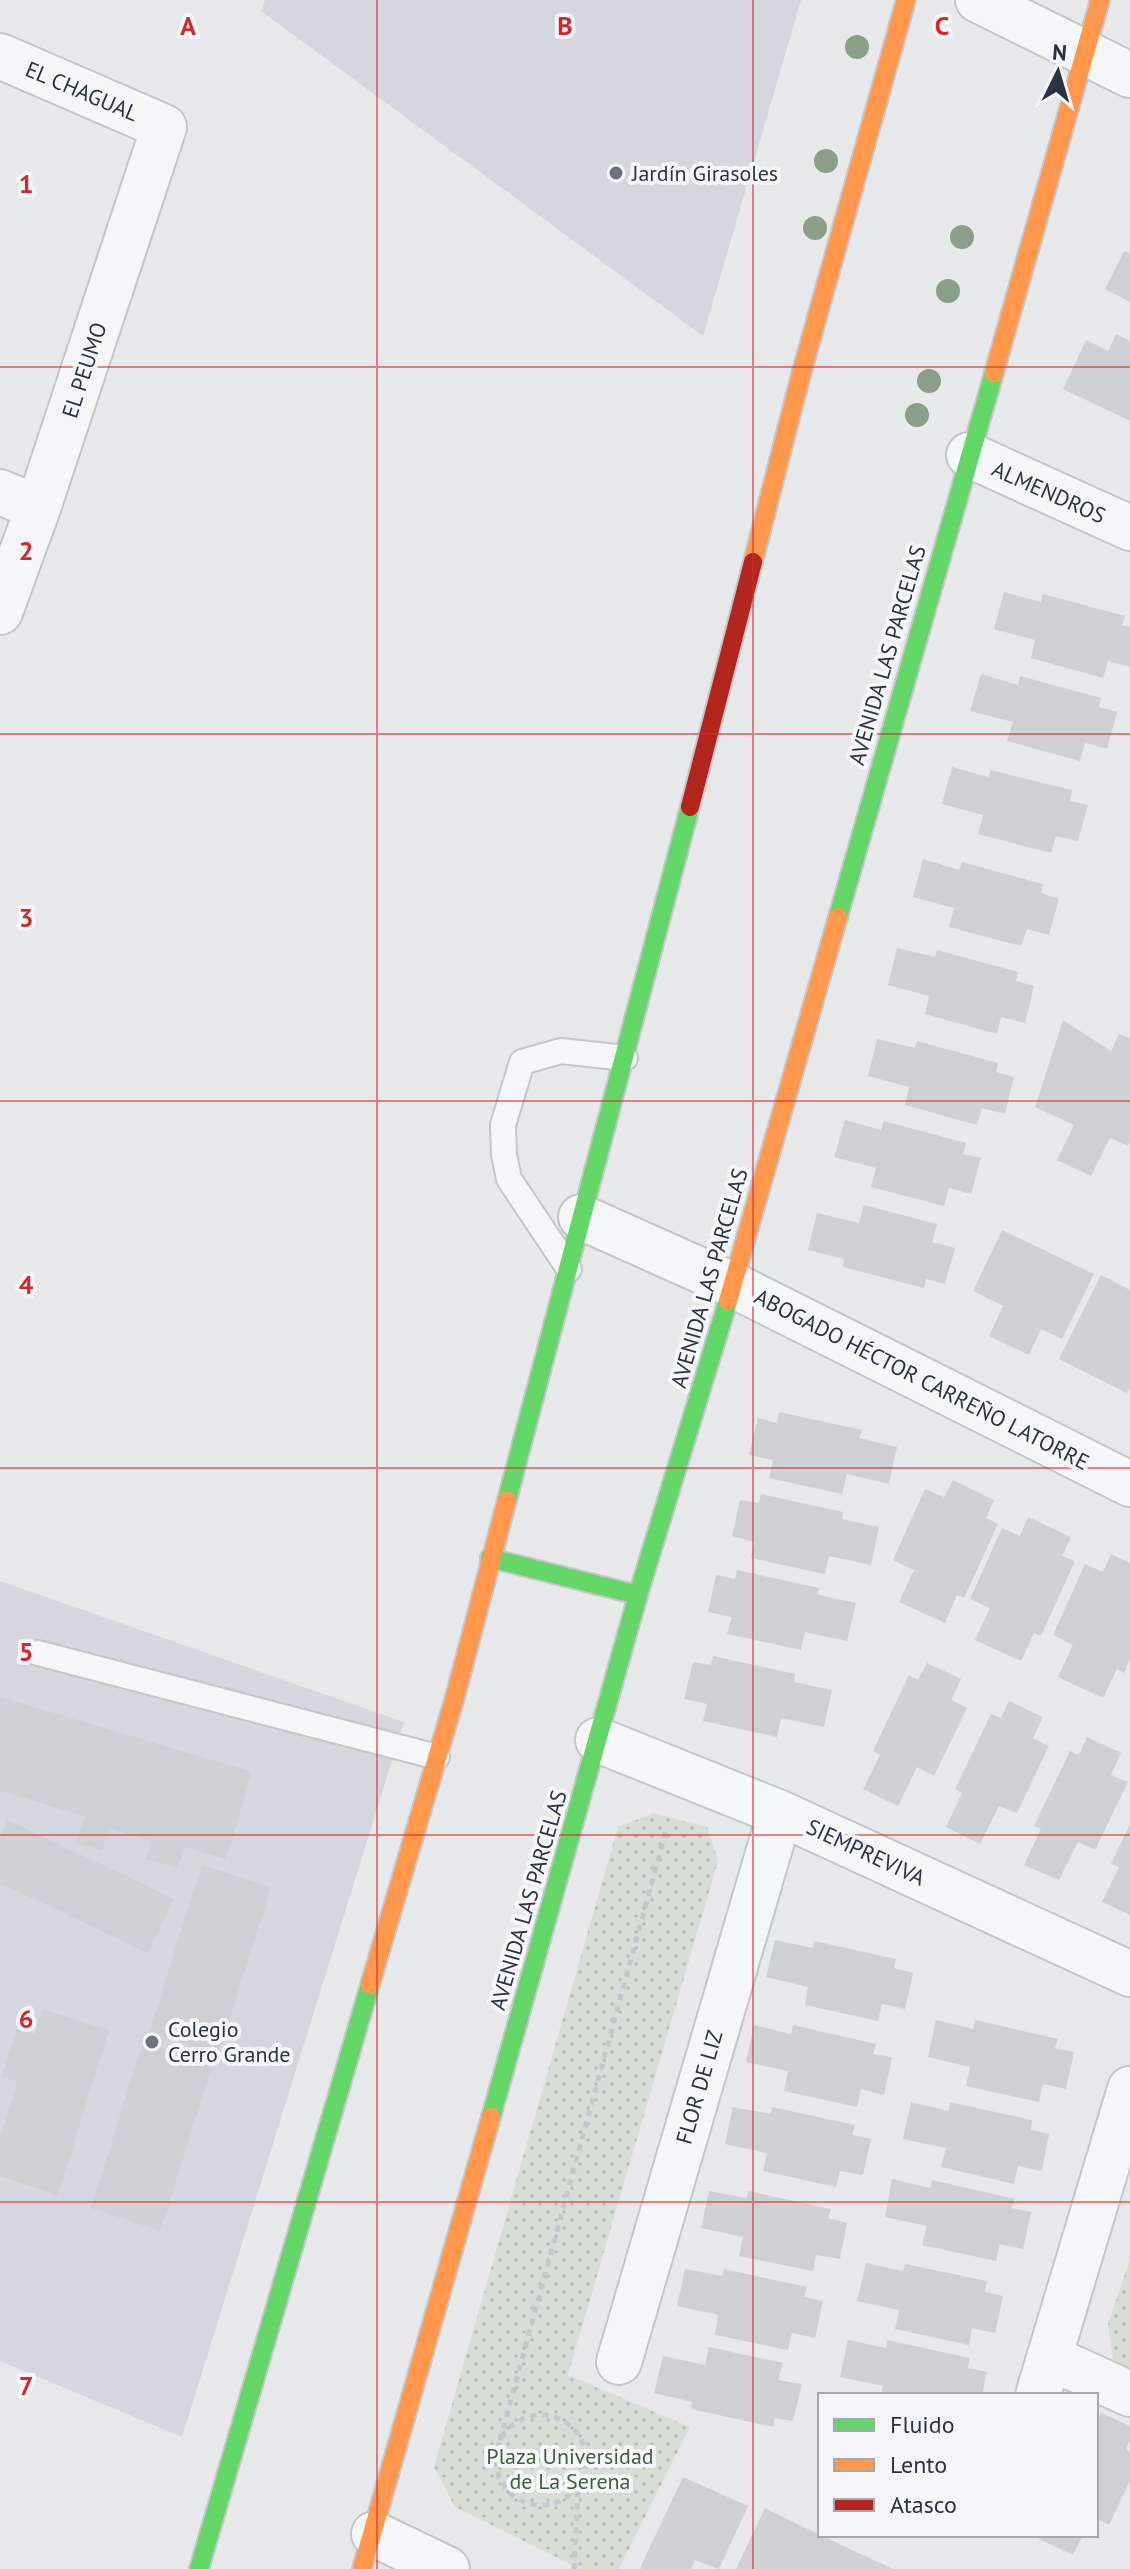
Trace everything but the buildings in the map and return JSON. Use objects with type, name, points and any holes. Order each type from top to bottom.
[{"type":"main road","points":[[199,2569],[437,1757],[625,1058],[802,371],[906,0]]},
{"type":"main road","name":"AVENIDA LAS PARCELAS","points":[[368,2552],[638,1595],[799,1058],[1100,0]]},
{"type":"main road","points":[[490,1558],[638,1595]]},
{"type":"street","points":[[978,0],[1130,75]]},
{"type":"street","name":"EL CHAGUAL","points":[[0,56],[164,127]]},
{"type":"street","name":"EL PEUMO","points":[[0,612],[19,500],[164,127]]},
{"type":"street","name":"ALMENDROS","points":[[969,455],[1130,528]]},
{"type":"street","name":"ABOGADO HÉCTOR CARREÑO LATORRE","points":[[581,1217],[731,1284],[1130,1484]]},
{"type":"street","name":"SIEMPREVIVA","points":[[598,1740],[780,1813],[1130,1974]]},
{"type":"street","name":"FLOR DE LIZ","points":[[619,2362],[780,1813]]},
{"type":"street","points":[[1130,2089],[1044,2376],[1130,2394]]},
{"type":"street","points":[[368,2552],[447,2569]]},
{"type":"lane","points":[[569,1269],[509,1179],[503,1125],[522,1062],[561,1051],[625,1058]]},
{"type":"lane","points":[[38,1653],[437,1757]]},
{"type":"path","points":[[500,2440],[521,2419],[535,2415],[564,2420],[583,2443],[585,2472],[579,2485],[568,2497],[555,2504],[539,2506],[525,2502],[512,2495],[502,2483],[496,2469],[496,2453],[682,1774]]},
{"type":"path","points":[[574,2569],[579,2485]]},
{"type":"shaded area","name":"Jardín Girasoles","points":[[265,0],[801,0],[703,336],[261,11]]},
{"type":"shaded area","name":"Colegio Cerro Grande","points":[[0,1581],[404,1722],[182,2437],[0,2361]]},
{"type":"green space","name":"Plaza Universidad de La Serena","points":[[653,1813],[707,1827],[718,1861],[568,2375],[690,2427],[619,2569],[580,2569],[455,2507],[434,2467],[618,1827]]},
{"type":"green space","points":[[1130,2259],[1130,2373],[1114,2366],[1108,2324]]},
{"type":"traffic: fast","points":[[838,917],[994,373]]},
{"type":"traffic: fast","points":[[507,1500],[690,807]]},
{"type":"traffic: fast","points":[[491,2117],[638,1595],[728,1301]]},
{"type":"traffic: fast","points":[[490,1558],[638,1595]]},
{"type":"traffic: fast","points":[[199,2569],[370,1985]]},
{"type":"traffic: slow","points":[[753,562],[802,371],[906,0]]},
{"type":"traffic: slow","points":[[994,373],[1100,0]]},
{"type":"traffic: slow","points":[[728,1301],[838,917]]},
{"type":"traffic: slow","points":[[370,1985],[455,1697],[507,1500]]},
{"type":"traffic: slow","points":[[362,2569],[491,2117]]},
{"type":"traffic: jam","points":[[690,807],[753,562]]},
{"type":"place","name":"Jardín Girasoles","points":[[616,173]]},
{"type":"place","name":"Colegio Cerro Grande","points":[[152,2042]]}]
